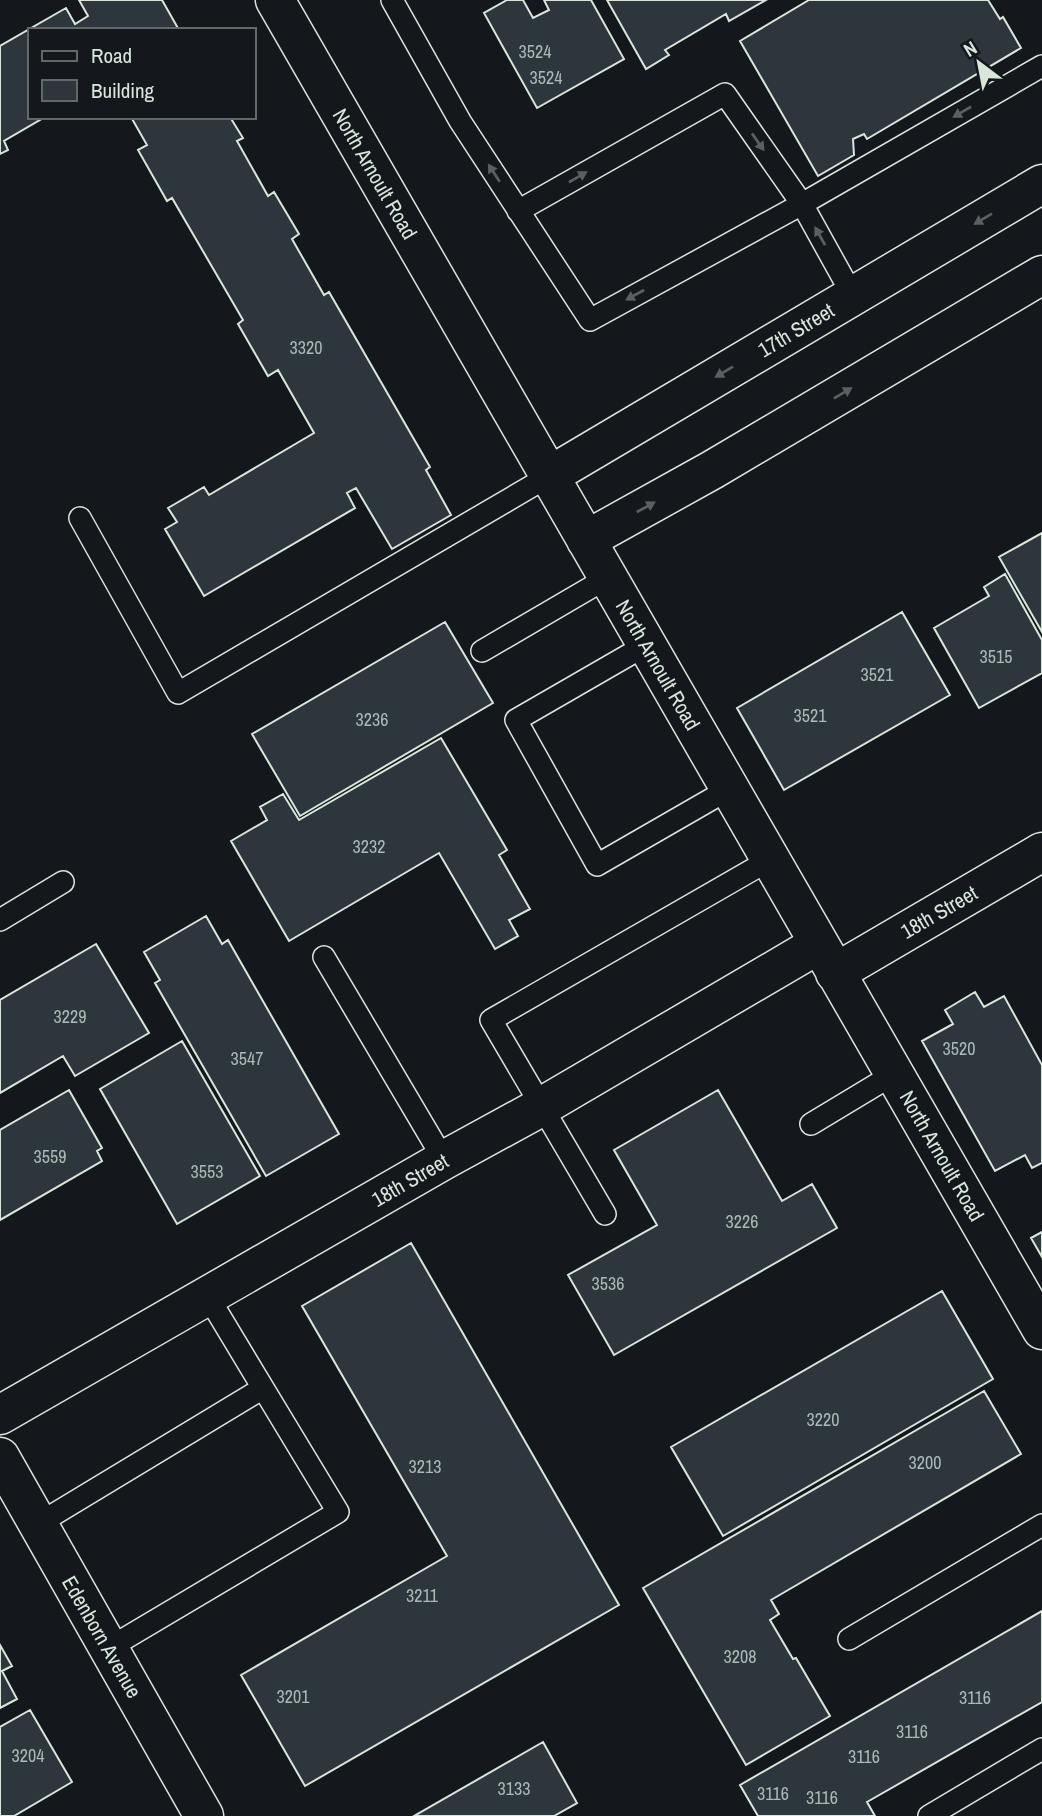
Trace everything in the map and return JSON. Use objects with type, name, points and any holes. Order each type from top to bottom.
[{"type":"street","name":"North Arnoult Road","points":[[275,0],[1042,1330]]},
{"type":"street","name":"17th Street","points":[[549,476],[1042,184]]},
{"type":"street","points":[[586,540],[712,470],[1042,275]]},
{"type":"street","name":"18th Street","points":[[0,1415],[541,1107],[827,958],[1042,852]]},
{"type":"street","name":"Edenborn Avenue","points":[[0,1457],[204,1816]]},
{"type":"lane","points":[[392,0],[460,121],[590,320],[802,204],[1042,66]]},
{"type":"lane","points":[[518,211],[724,94],[802,204],[853,296]]},
{"type":"lane","points":[[80,518],[178,693],[549,476]]},
{"type":"lane","points":[[482,651],[607,578]]},
{"type":"lane","points":[[646,645],[516,720],[597,865],[729,789]]},
{"type":"lane","points":[[605,1214],[491,1020],[771,859]]},
{"type":"lane","points":[[0,920],[63,882]]},
{"type":"lane","points":[[324,957],[444,1160]]},
{"type":"lane","points":[[811,1124],[894,1074]]},
{"type":"lane","points":[[109,1648],[338,1512],[207,1295]]},
{"type":"lane","points":[[38,1524],[263,1388]]},
{"type":"lane","points":[[849,1639],[1042,1525]]},
{"type":"lane","points":[[929,1816],[1042,1749]]},
{"type":"building","points":[[79,0],[162,0],[178,28],[31,28],[66,8],[75,24],[88,16]]},
{"type":"building","points":[[507,0],[523,0],[533,18],[549,10],[544,0],[591,0],[624,59],[537,108],[484,13]]},
{"type":"building","points":[[607,0],[766,0],[729,21],[726,14],[665,50],[669,55],[646,69]]},
{"type":"building","points":[[809,0],[988,0],[1000,19],[1003,17],[1021,48],[867,139],[864,134],[853,139],[854,155],[818,176],[740,41]]},
{"type":"building","points":[[28,30],[28,119],[42,119],[4,141],[8,150],[0,154],[0,46]]},
{"type":"building","points":[[132,119],[231,119],[243,138],[237,141],[268,196],[274,192],[299,234],[292,239],[324,295],[329,292],[430,467],[426,470],[451,515],[392,549],[356,488],[347,493],[355,508],[204,596],[165,529],[177,522],[168,508],[204,487],[209,495],[314,433],[278,370],[268,376],[238,324],[243,320],[172,198],[167,201],[138,150],[147,145]]},
{"type":"building","points":[[1042,533],[1042,632],[999,557]]},
{"type":"building","points":[[1005,574],[1042,640],[1042,673],[979,708],[934,628],[989,596],[984,587]]},
{"type":"building","points":[[902,612],[950,695],[784,790],[737,708]]},
{"type":"building","points":[[445,622],[493,703],[300,816],[252,734]]},
{"type":"building","points":[[441,738],[507,850],[499,855],[530,909],[509,920],[518,936],[495,949],[439,853],[289,941],[231,841],[267,820],[260,807],[283,794],[299,820]]},
{"type":"building","points":[[206,916],[222,944],[228,940],[339,1134],[266,1176],[155,983],[160,980],[144,952]]},
{"type":"building","points":[[96,944],[149,1033],[75,1076],[63,1056],[0,1093],[0,1000]]},
{"type":"building","points":[[975,992],[984,1007],[1004,996],[1042,1065],[1042,1163],[1032,1168],[1025,1155],[995,1171],[922,1041],[953,1024],[945,1010]]},
{"type":"building","points":[[182,1041],[260,1176],[177,1224],[100,1089]]},
{"type":"building","points":[[69,1090],[102,1148],[97,1151],[102,1161],[0,1220],[0,1130]]},
{"type":"building","points":[[718,1090],[782,1201],[812,1184],[837,1228],[614,1355],[568,1275],[657,1225],[614,1150]]},
{"type":"building","points":[[1042,1232],[1042,1257],[1031,1238]]},
{"type":"building","points":[[411,1243],[619,1605],[305,1786],[241,1675],[447,1556],[302,1306]]},
{"type":"building","points":[[942,1291],[993,1379],[723,1536],[671,1447]]},
{"type":"building","points":[[984,1391],[1021,1454],[771,1600],[779,1614],[770,1620],[830,1716],[746,1765],[643,1588]]},
{"type":"building","points":[[1042,1611],[1042,1702],[867,1802],[875,1816],[758,1816],[740,1785]]},
{"type":"building","points":[[0,1645],[12,1666],[2,1671],[17,1699],[0,1708]]},
{"type":"building","points":[[30,1710],[72,1782],[14,1816],[0,1816],[0,1727]]},
{"type":"building","points":[[543,1742],[577,1803],[554,1816],[414,1816]]}]
